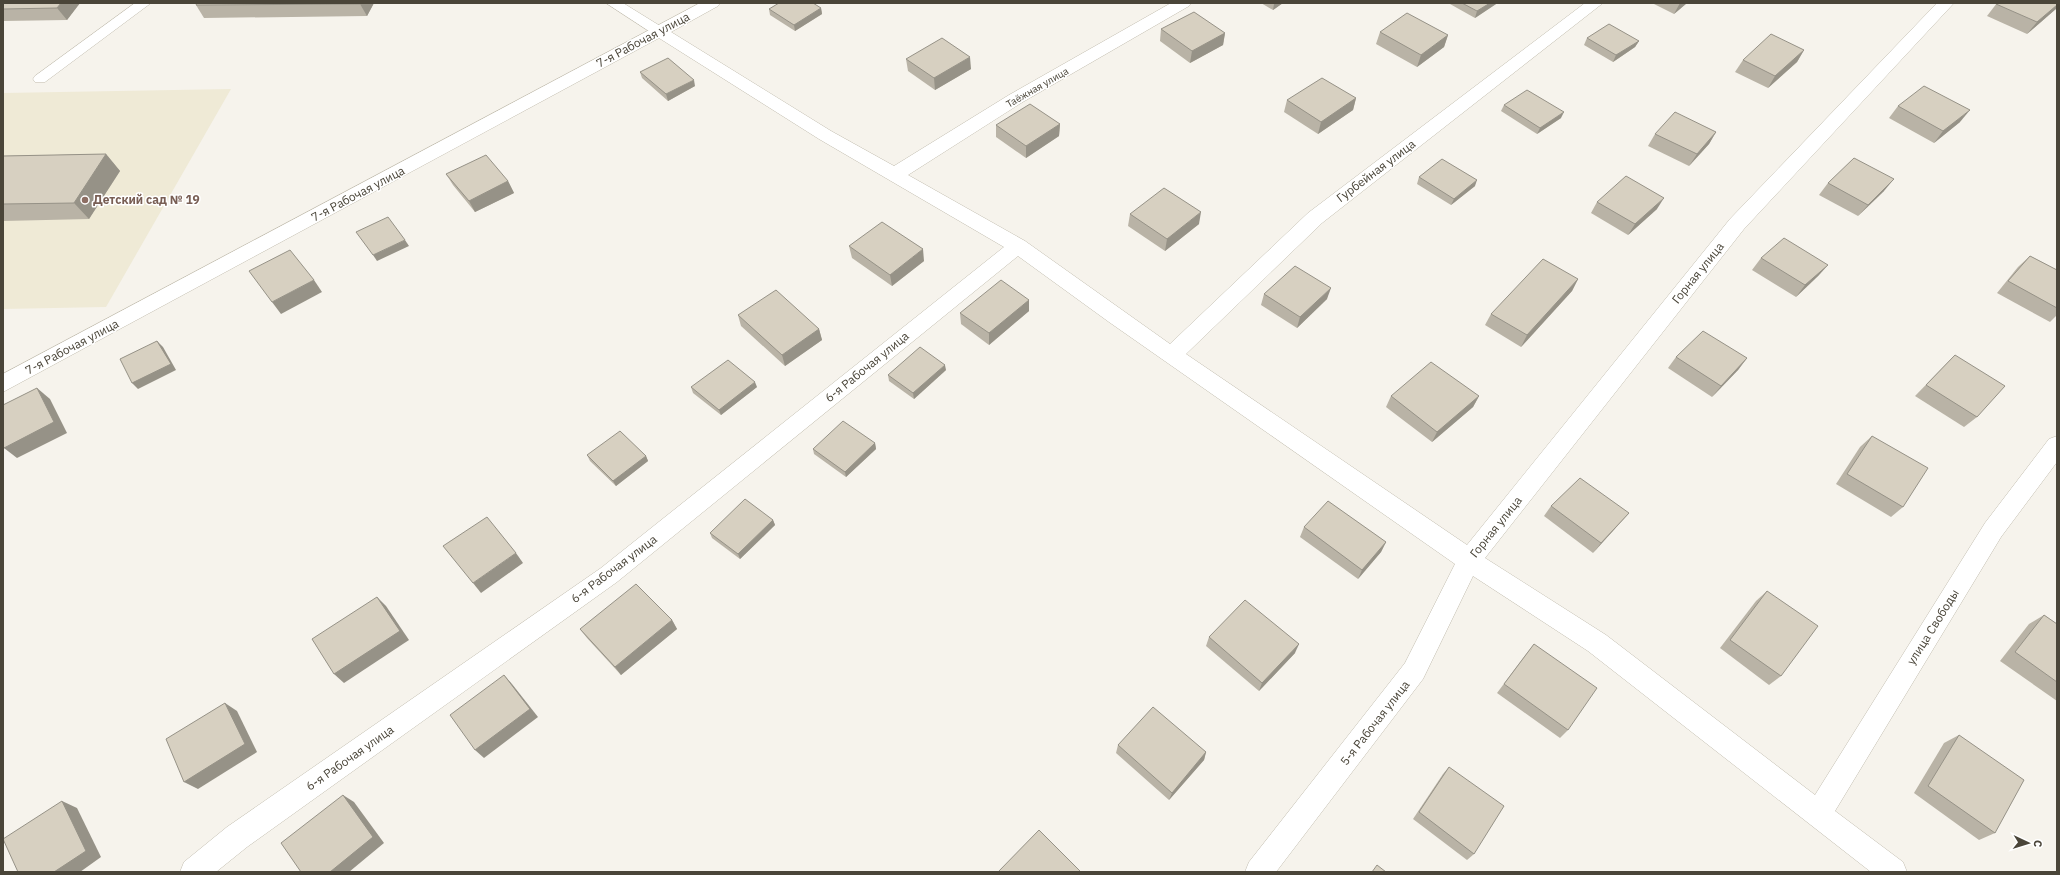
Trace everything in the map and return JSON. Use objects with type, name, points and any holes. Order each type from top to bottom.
[{"type":"street","name":"7-я Рабочая улица","points":[[3,384],[712,3]]},
{"type":"street","name":"Таёжная улица","points":[[894,175],[1015,99],[1183,3]]},
{"type":"street","name":"Гурбейная улица","points":[[1172,355],[1315,218],[1595,3]]},
{"type":"street","name":"Горная улица","points":[[1469,560],[1737,224],[1946,3]]},
{"type":"street","points":[[660,32],[825,135],[1018,246],[1172,355],[1469,560],[1597,643],[1893,872]]},
{"type":"street","name":"6-я Рабочая улица","points":[[194,872],[237,837],[609,575],[1018,246]]},
{"type":"street","name":"улица Свободы","points":[[1818,814],[1993,530],[2057,445]]},
{"type":"street","name":"5-я Рабочая улица","points":[[1259,872],[1414,671],[1469,560]]},
{"type":"lane","points":[[40,79],[144,3]]},
{"type":"lane","points":[[613,3],[660,32]]},
{"type":"shaded area","name":"Детский сад № 19","points":[[231,89],[106,307],[3,309],[3,93]]},
{"type":"building","points":[[3,3],[61,3],[57,8],[3,9]]},
{"type":"building","points":[[197,3],[361,3],[196,5]]},
{"type":"building","points":[[779,3],[813,3],[821,8],[794,25],[769,9]]},
{"type":"building","points":[[1462,3],[1490,3],[1477,11]]},
{"type":"building","points":[[2057,3],[2057,5],[2037,22],[1996,4]]},
{"type":"building","points":[[1194,12],[1225,33],[1192,51],[1161,29]]},
{"type":"building","points":[[1407,13],[1448,35],[1421,55],[1380,32]]},
{"type":"building","points":[[1609,24],[1639,41],[1616,55],[1587,38]]},
{"type":"building","points":[[1771,34],[1804,50],[1775,76],[1743,60]]},
{"type":"building","points":[[942,38],[970,57],[934,78],[906,59]]},
{"type":"building","points":[[668,58],[694,80],[666,94],[640,72]]},
{"type":"building","points":[[1322,78],[1356,98],[1321,122],[1287,100]]},
{"type":"building","points":[[1924,86],[1970,110],[1943,131],[1898,106]]},
{"type":"building","points":[[1527,90],[1564,112],[1540,128],[1504,105]]},
{"type":"building","points":[[1030,104],[1060,124],[1026,146],[996,125]]},
{"type":"building","points":[[1675,112],[1716,132],[1697,154],[1655,134]]},
{"type":"building","points":[[106,154],[74,203],[3,204],[3,156]]},
{"type":"building","points":[[486,155],[508,181],[469,201],[446,174]]},
{"type":"building","points":[[1854,158],[1894,179],[1868,205],[1828,183]]},
{"type":"building","points":[[1442,159],[1477,180],[1454,199],[1419,177]]},
{"type":"building","points":[[1626,176],[1664,198],[1635,224],[1597,202]]},
{"type":"building","points":[[1164,188],[1201,212],[1167,239],[1130,214]]},
{"type":"building","points":[[388,217],[405,240],[373,255],[356,232]]},
{"type":"building","points":[[882,222],[923,249],[890,275],[849,246]]},
{"type":"building","points":[[1784,238],[1828,265],[1805,285],[1761,258]]},
{"type":"building","points":[[290,250],[314,280],[272,302],[249,271]]},
{"type":"building","points":[[2030,256],[2057,270],[2057,308],[2008,281]]},
{"type":"building","points":[[1543,259],[1578,279],[1527,335],[1491,314]]},
{"type":"building","points":[[1295,266],[1331,288],[1300,317],[1264,294]]},
{"type":"building","points":[[1001,280],[1029,300],[989,333],[960,313]]},
{"type":"building","points":[[776,290],[819,329],[782,355],[738,315]]},
{"type":"building","points":[[1703,331],[1747,358],[1721,386],[1676,357]]},
{"type":"building","points":[[157,341],[171,364],[132,383],[120,359]]},
{"type":"building","points":[[920,347],[945,365],[913,393],[888,375]]},
{"type":"building","points":[[1955,355],[2005,386],[1977,417],[1926,385]]},
{"type":"building","points":[[728,360],[755,382],[719,410],[691,387]]},
{"type":"building","points":[[1431,362],[1479,396],[1437,432],[1391,396]]},
{"type":"building","points":[[37,388],[54,422],[4,448],[3,405]]},
{"type":"building","points":[[843,421],[875,443],[845,472],[813,449]]},
{"type":"building","points":[[620,431],[646,456],[613,481],[587,455]]},
{"type":"building","points":[[1872,436],[1928,468],[1903,507],[1847,474]]},
{"type":"building","points":[[1580,478],[1629,513],[1601,543],[1551,506]]},
{"type":"building","points":[[745,499],[773,520],[738,554],[710,533]]},
{"type":"building","points":[[1328,501],[1386,542],[1362,570],[1304,527]]},
{"type":"building","points":[[487,517],[516,553],[473,583],[443,546]]},
{"type":"building","points":[[636,584],[672,620],[615,667],[580,629]]},
{"type":"building","points":[[1767,591],[1818,626],[1781,676],[1730,640]]},
{"type":"building","points":[[377,597],[400,631],[334,674],[312,639]]},
{"type":"building","points":[[1245,600],[1299,644],[1262,683],[1209,637]]},
{"type":"building","points":[[2044,615],[2057,624],[2057,682],[2015,652]]},
{"type":"building","points":[[1534,644],[1597,688],[1568,730],[1504,684]]},
{"type":"building","points":[[504,675],[530,709],[475,750],[450,715]]},
{"type":"building","points":[[225,703],[245,744],[184,782],[166,739]]},
{"type":"building","points":[[1153,707],[1206,752],[1172,793],[1118,745]]},
{"type":"building","points":[[1959,735],[2024,780],[1995,833],[1928,786]]},
{"type":"building","points":[[1449,767],[1504,806],[1474,854],[1419,812]]},
{"type":"building","points":[[343,795],[373,837],[330,872],[301,872],[281,843]]},
{"type":"building","points":[[62,801],[86,851],[54,872],[18,872],[3,839]]},
{"type":"building","points":[[1039,830],[1081,872],[998,872]]},
{"type":"building","points":[[1377,865],[1386,872],[1372,872]]},
{"type":"place","name":"Детский сад № 19","points":[[85,200]]}]
